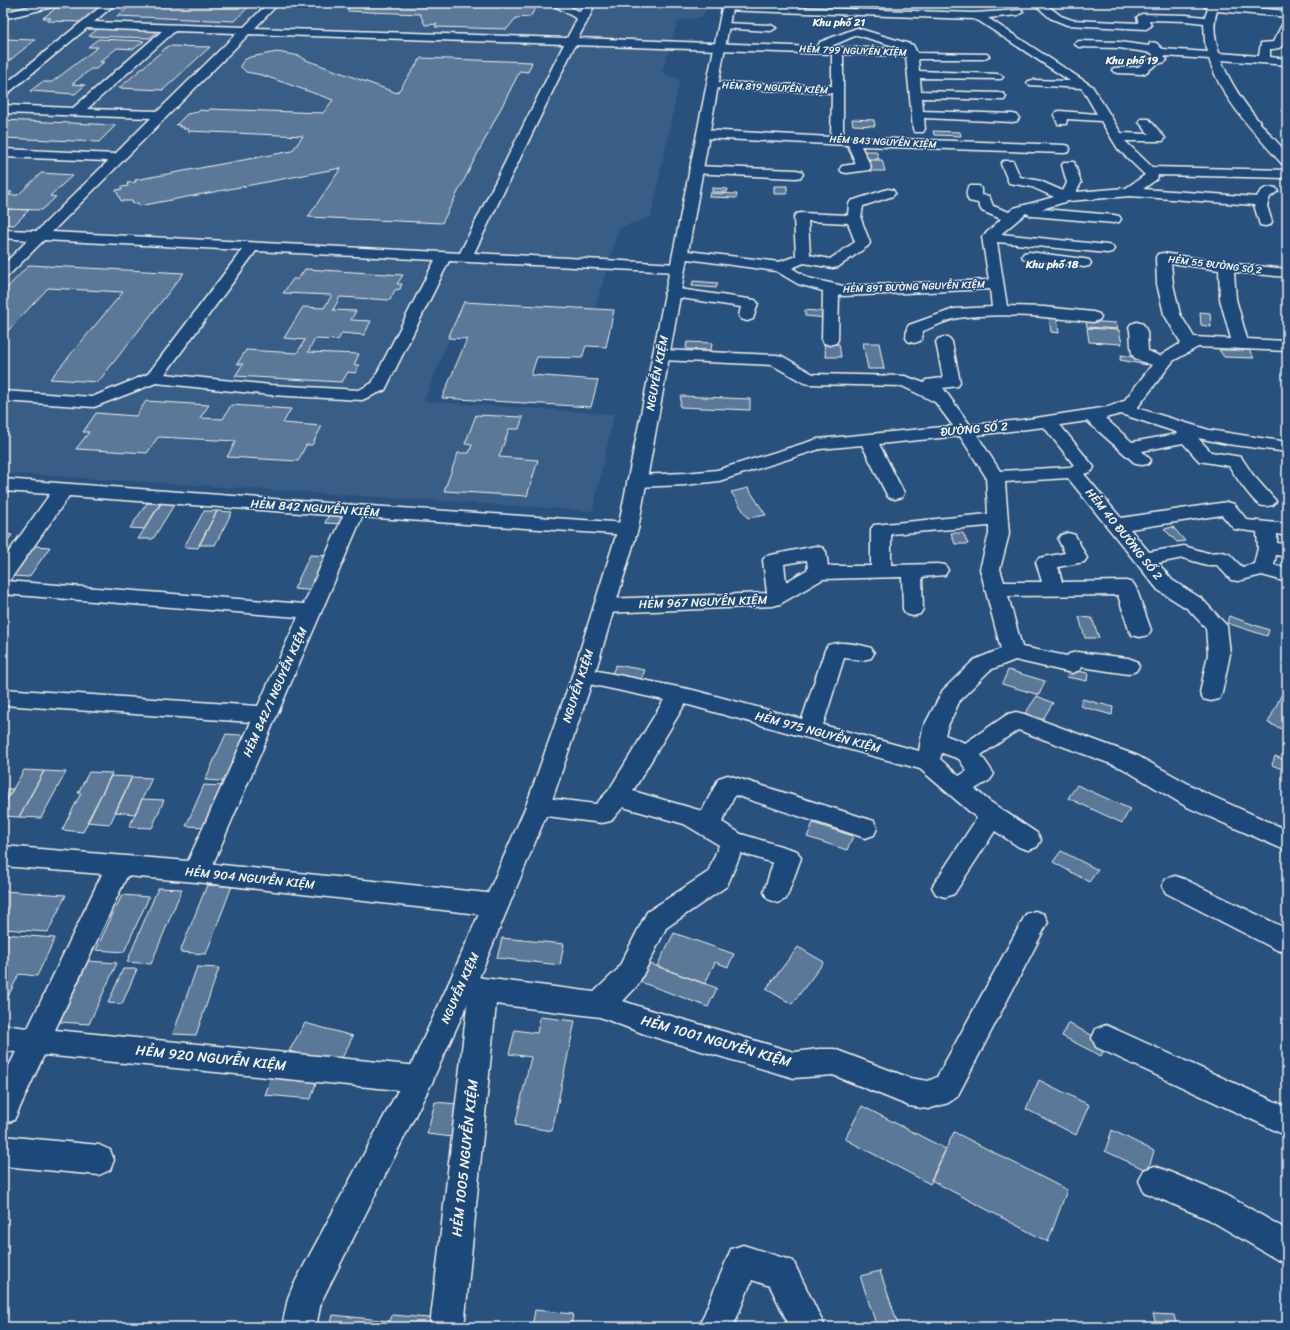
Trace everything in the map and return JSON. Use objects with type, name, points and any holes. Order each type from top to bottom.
[{"type":"street","points":[[3,9],[26,3]]},
{"type":"street","points":[[3,16],[57,3]]},
{"type":"street","points":[[3,92],[111,3]]},
{"type":"street","points":[[3,273],[274,3]]},
{"type":"street","points":[[555,3],[584,18]]},
{"type":"street","points":[[465,258],[584,18],[590,3]]},
{"type":"street","points":[[1287,14],[1210,5],[1209,21],[1213,56],[1229,91],[1287,161]]},
{"type":"street","points":[[1042,6],[1051,15],[1064,22],[1146,26]]},
{"type":"street","points":[[1042,6],[1067,11],[1072,23],[1079,33]]},
{"type":"street","points":[[85,25],[572,41],[725,21],[974,16],[1018,12]]},
{"type":"street","points":[[1118,70],[1141,71],[1154,61],[1161,60],[1142,17],[1164,13],[1209,21]]},
{"type":"street","points":[[974,16],[983,19],[1088,88],[1122,146],[1149,171],[1152,176],[1130,192]]},
{"type":"street","points":[[725,21],[771,28]]},
{"type":"street","name":"HẺM 799 NGUYỄN KIỆM","points":[[725,21],[823,50],[983,56]]},
{"type":"street","name":"NGUYỄN KIỆM","points":[[289,1327],[302,1312],[419,1079],[472,988],[496,905],[538,806],[583,676],[628,529],[725,21]]},
{"type":"street","points":[[1264,60],[1265,45],[1277,46],[1287,24]]},
{"type":"street","points":[[76,112],[172,28]]},
{"type":"street","points":[[823,50],[824,44],[857,31],[909,47],[912,54],[920,144]]},
{"type":"street","points":[[1079,44],[1119,45],[1156,50],[1160,52],[1287,62]]},
{"type":"street","name":"HẺM 819 NGUYỄN KIỆM","points":[[837,140],[838,50]]},
{"type":"street","points":[[1118,56],[1139,51],[1156,50]]},
{"type":"street","points":[[914,74],[996,77]]},
{"type":"street","points":[[1033,83],[1084,86]]},
{"type":"street","name":"HẺM 819 NGUYỄN KIỆM","points":[[712,85],[837,90]]},
{"type":"street","points":[[916,94],[1000,97]]},
{"type":"street","points":[[3,108],[160,115]]},
{"type":"street","points":[[918,114],[1013,118]]},
{"type":"street","points":[[1062,121],[1060,115],[1106,118]]},
{"type":"street","points":[[1117,137],[1159,138],[1145,122]]},
{"type":"street","name":"HẺM 843 NGUYỄN KIỆM","points":[[703,134],[1064,149]]},
{"type":"street","points":[[847,169],[864,167],[852,141]]},
{"type":"street","points":[[3,154],[119,158]]},
{"type":"street","points":[[27,167],[72,157]]},
{"type":"street","points":[[1008,164],[1014,180],[1035,184],[1067,197]]},
{"type":"street","points":[[1067,197],[1074,183],[1069,165]]},
{"type":"street","points":[[696,170],[796,174]]},
{"type":"street","points":[[1149,171],[1283,182]]},
{"type":"street","points":[[1265,222],[1260,206],[1264,195],[1283,182]]},
{"type":"street","points":[[974,189],[974,198],[984,199],[987,208],[1015,214],[1114,219]]},
{"type":"street","points":[[991,244],[1015,214],[1067,197],[1130,192],[1262,201]]},
{"type":"street","points":[[780,267],[803,258],[833,264],[863,242],[854,219],[856,204],[888,193]]},
{"type":"street","points":[[803,258],[801,217],[854,219]]},
{"type":"street","name":"HẺM 891 ĐƯỜNG NGUYỄN KIỆM","points":[[3,234],[465,258],[679,261],[780,267],[803,281],[843,291],[997,284],[991,244]]},
{"type":"street","points":[[991,244],[1107,249]]},
{"type":"street","points":[[991,244],[1011,254],[1084,263]]},
{"type":"street","points":[[154,378],[252,246]]},
{"type":"street","points":[[3,396],[94,402],[154,378],[271,390],[362,395],[379,386],[444,256]]},
{"type":"street","name":"HẺM 55 ĐƯỜNG SỐ 2","points":[[1190,344],[1172,314],[1165,284],[1163,257],[1226,267],[1287,273]]},
{"type":"street","points":[[1226,267],[1228,299],[1240,344]]},
{"type":"street","points":[[997,284],[1000,308]]},
{"type":"street","points":[[830,340],[831,288]]},
{"type":"street","points":[[869,290],[984,303]]},
{"type":"street","points":[[672,294],[750,303],[747,316]]},
{"type":"street","points":[[914,338],[915,328],[954,314],[1000,308],[1093,317]]},
{"type":"street","points":[[1137,327],[1139,332],[1140,354],[1163,364]]},
{"type":"street","points":[[944,342],[952,382],[932,384],[965,430],[995,477],[999,534],[990,569],[1013,652]]},
{"type":"street","name":"ĐƯỜNG SỐ 2","points":[[636,481],[719,475],[818,444],[1048,421],[1111,412],[1130,406],[1167,358],[1195,342],[1287,346]]},
{"type":"street","points":[[661,355],[776,360],[810,379],[906,381],[941,398]]},
{"type":"street","points":[[1121,409],[1146,415],[1185,433],[1287,447]]},
{"type":"street","points":[[1091,415],[1142,460]]},
{"type":"street","points":[[995,477],[1074,472],[1085,467],[1048,421]]},
{"type":"street","points":[[1128,448],[1185,433]]},
{"type":"street","points":[[1185,433],[1205,457],[1234,461],[1246,478],[1266,501]]},
{"type":"street","points":[[868,440],[895,493]]},
{"type":"street","name":"HẺM 40 ĐƯỜNG SỐ 2","points":[[1074,472],[1165,585],[1195,604],[1216,626],[1219,654],[1211,693]]},
{"type":"street","name":"HẺM 842 NGUYỄN KIỆM","points":[[3,485],[355,511],[628,529]]},
{"type":"street","points":[[3,575],[63,490]]},
{"type":"street","points":[[1117,525],[1227,508],[1241,525],[1287,530]]},
{"type":"street","name":"HẺM 842/1 NGUYỄN KIỆM","points":[[196,872],[355,511]]},
{"type":"street","points":[[881,572],[881,529],[998,520]]},
{"type":"street","points":[[1263,568],[1268,548],[1266,527]]},
{"type":"street","points":[[1054,588],[1046,562],[1077,558],[1068,539]]},
{"type":"street","points":[[1268,548],[1287,551]]},
{"type":"street","points":[[778,596],[773,560],[816,552],[819,572],[938,570]]},
{"type":"street","points":[[995,589],[1126,588],[1148,563],[1184,552],[1207,559],[1222,558],[1238,575],[1263,568],[1287,576]]},
{"type":"street","points":[[912,571],[913,609]]},
{"type":"street","name":"HẺM 967 NGUYỄN KIỆM","points":[[604,606],[773,599],[819,572]]},
{"type":"street","points":[[3,587],[311,610]]},
{"type":"street","points":[[1126,588],[1140,630]]},
{"type":"street","points":[[810,730],[836,650],[863,653]]},
{"type":"street","points":[[1128,666],[1077,659],[1072,665],[1013,652],[982,665],[951,696],[935,728],[931,751],[967,753],[1016,720],[1130,762],[1196,800],[1287,841]]},
{"type":"street","name":"HẺM 975 NGUYỄN KIỆM","points":[[583,676],[679,695],[810,730],[931,751],[958,788],[980,808],[1028,840]]},
{"type":"street","points":[[538,806],[602,814],[618,796],[679,695]]},
{"type":"street","points":[[3,697],[265,715]]},
{"type":"street","points":[[958,788],[982,774],[967,753]]},
{"type":"street","points":[[707,827],[728,784],[866,828]]},
{"type":"street","points":[[618,796],[692,817],[733,842],[788,858],[777,892]]},
{"type":"street","points":[[945,887],[992,816]]},
{"type":"street","points":[[600,1005],[628,977],[656,920],[718,879],[733,842]]},
{"type":"street","name":"HẺM 904 NGUYỄN KIỆM","points":[[3,856],[196,872],[496,905]]},
{"type":"street","points":[[3,1110],[119,866]]},
{"type":"street","points":[[1175,886],[1287,942]]},
{"type":"street","name":"HẺM 1001 NGUYỄN KIỆM","points":[[472,988],[600,1005],[647,1022],[794,1065],[824,1060],[829,1061],[909,1092],[928,1095],[938,1093],[947,1087],[1035,922]]},
{"type":"street","name":"HẺM 1005 NGUYỄN KIỆM","points":[[447,1327],[472,988]]},
{"type":"street","name":"HẺM 920 NGUYỄN KIỆM","points":[[3,1038],[419,1079]]},
{"type":"street","points":[[1106,1038],[1287,1122]]},
{"type":"street","points":[[3,1151],[99,1160]]},
{"type":"street","points":[[1155,1181],[1219,1208],[1287,1248]]},
{"type":"street","points":[[716,1327],[743,1261],[781,1273],[808,1327]]},
{"type":"shaded area","points":[[65,3],[707,3],[703,16],[678,22],[662,72],[680,80],[651,217],[619,228],[595,309],[464,302],[424,401],[614,414],[593,511],[3,473],[3,18]]},
{"type":"building","points":[[73,3],[105,3],[82,22],[47,21],[51,18],[43,18],[56,8],[67,8]]},
{"type":"building","points":[[134,3],[226,6],[230,3],[253,3],[234,21],[117,16]]},
{"type":"building","points":[[351,3],[539,3],[530,17],[516,18],[507,29],[435,27],[437,24],[425,25],[420,14],[347,11]]},
{"type":"building","points":[[100,27],[160,29],[150,38],[89,36]]},
{"type":"building","points":[[3,39],[35,40],[3,64]]},
{"type":"building","points":[[98,39],[144,41],[134,49],[117,48],[100,62],[104,62],[96,69],[91,69],[72,84],[85,85],[75,94],[30,91],[42,82],[52,82],[98,47],[88,47]]},
{"type":"building","points":[[168,46],[210,47],[163,90],[119,88]]},
{"type":"building","points":[[277,52],[300,56],[306,60],[397,93],[421,58],[532,62],[528,72],[520,71],[442,223],[308,217],[341,168],[139,206],[138,203],[133,204],[132,201],[121,201],[116,190],[122,189],[121,187],[128,186],[127,183],[136,182],[135,180],[292,151],[303,136],[187,131],[189,129],[183,129],[184,127],[179,127],[180,125],[176,125],[187,114],[198,112],[200,110],[208,111],[210,109],[323,113],[333,100],[262,75],[246,72],[240,66],[244,60],[250,57]]},
{"type":"building","points":[[852,119],[874,120],[875,126],[853,125]]},
{"type":"building","points":[[3,120],[116,125],[99,142],[3,138]]},
{"type":"building","points":[[933,131],[960,132],[961,136],[934,135]]},
{"type":"building","points":[[860,151],[876,151],[879,159],[863,159]]},
{"type":"building","points":[[867,160],[882,160],[885,171],[870,171]]},
{"type":"building","points":[[41,173],[73,175],[50,196],[56,197],[42,210],[3,209],[3,200],[9,195],[18,195]]},
{"type":"building","points":[[774,186],[787,186],[787,194],[774,194]]},
{"type":"building","points":[[712,188],[728,189],[727,192],[712,192]]},
{"type":"building","points":[[3,192],[12,192],[3,200]]},
{"type":"building","points":[[710,193],[737,194],[736,198],[709,197]]},
{"type":"building","points":[[3,209],[29,210],[14,225],[3,224]]},
{"type":"building","points":[[29,265],[184,273],[98,382],[50,379],[123,292],[48,288],[3,336],[3,292]]},
{"type":"building","points":[[305,269],[403,275],[397,284],[402,284],[400,289],[395,290],[390,300],[340,297],[333,310],[356,311],[351,320],[371,321],[364,335],[342,333],[338,340],[315,339],[308,352],[359,354],[354,365],[359,365],[355,373],[348,372],[342,382],[235,376],[243,364],[237,364],[246,350],[297,353],[305,340],[284,338],[303,307],[324,308],[332,295],[283,293],[293,279],[298,279]]},
{"type":"building","points":[[693,281],[718,283],[716,288],[692,286]]},
{"type":"building","points":[[464,302],[614,310],[606,347],[586,346],[582,358],[537,357],[531,375],[598,380],[591,407],[442,398],[467,339],[448,338]]},
{"type":"building","points":[[805,310],[827,312],[827,318],[805,316]]},
{"type":"building","points":[[1200,312],[1210,313],[1211,327],[1201,325]]},
{"type":"building","points":[[1049,317],[1057,317],[1059,333],[1051,332]]},
{"type":"building","points":[[1086,321],[1116,323],[1118,329],[1087,327]]},
{"type":"building","points":[[1087,328],[1119,330],[1122,344],[1089,342]]},
{"type":"building","points":[[687,342],[712,343],[711,350],[686,349]]},
{"type":"building","points":[[863,343],[879,343],[884,369],[868,369]]},
{"type":"building","points":[[824,344],[839,344],[841,357],[826,357]]},
{"type":"building","points":[[1219,350],[1249,350],[1254,358],[1224,357]]},
{"type":"building","points":[[1121,355],[1147,359],[1147,365],[1120,360]]},
{"type":"building","points":[[681,396],[750,399],[750,410],[680,407]]},
{"type":"building","points":[[146,401],[209,405],[200,418],[223,419],[231,405],[291,409],[283,423],[322,426],[312,445],[306,445],[298,461],[227,457],[236,441],[158,437],[147,453],[76,449],[89,432],[83,432],[96,413],[136,416]]},
{"type":"building","points":[[476,415],[523,417],[519,429],[509,429],[499,457],[538,460],[527,496],[444,491],[458,453],[469,453],[472,445],[465,444]]},
{"type":"building","points":[[748,488],[766,515],[748,518],[731,492]]},
{"type":"building","points":[[164,499],[177,500],[153,539],[138,539]]},
{"type":"building","points":[[147,503],[160,504],[144,529],[130,528]]},
{"type":"building","points":[[204,511],[217,511],[198,548],[184,547]]},
{"type":"building","points":[[217,511],[232,512],[215,545],[199,545]]},
{"type":"building","points":[[330,512],[349,513],[344,524],[325,523]]},
{"type":"building","points":[[1173,527],[1185,541],[1177,542],[1164,529]]},
{"type":"building","points":[[951,533],[963,533],[968,544],[955,544]]},
{"type":"building","points":[[3,534],[12,535],[3,547]]},
{"type":"building","points":[[35,546],[50,547],[29,577],[13,576]]},
{"type":"building","points":[[310,555],[332,556],[318,591],[294,589]]},
{"type":"building","points":[[1229,616],[1269,630],[1267,636],[1227,623]]},
{"type":"building","points":[[1079,617],[1092,618],[1099,638],[1085,638]]},
{"type":"building","points":[[616,665],[645,670],[641,680],[611,675]]},
{"type":"building","points":[[1068,669],[1088,673],[1087,681],[1067,677]]},
{"type":"building","points":[[1008,670],[1045,681],[1039,695],[1002,684]]},
{"type":"building","points":[[1287,683],[1287,731],[1268,723]]},
{"type":"building","points":[[1037,696],[1053,703],[1041,722],[1024,715]]},
{"type":"building","points":[[1082,699],[1113,707],[1112,715],[1080,706]]},
{"type":"building","points":[[226,734],[253,736],[232,782],[205,780]]},
{"type":"building","points":[[1275,756],[1287,761],[1287,771],[1272,765]]},
{"type":"building","points":[[24,770],[44,771],[19,817],[3,816],[3,806]]},
{"type":"building","points":[[44,771],[66,772],[41,818],[19,817]]},
{"type":"building","points":[[89,772],[112,773],[83,832],[62,830],[81,793],[78,793]]},
{"type":"building","points":[[111,776],[132,777],[110,824],[87,822]]},
{"type":"building","points":[[132,777],[152,778],[135,814],[115,812]]},
{"type":"building","points":[[204,785],[225,786],[208,827],[186,826]]},
{"type":"building","points":[[1077,785],[1130,809],[1122,823],[1068,798]]},
{"type":"building","points":[[3,789],[13,789],[3,806]]},
{"type":"building","points":[[142,799],[164,800],[152,828],[129,827]]},
{"type":"building","points":[[813,823],[853,836],[847,850],[807,837]]},
{"type":"building","points":[[1061,851],[1098,870],[1089,882],[1053,862]]},
{"type":"building","points":[[207,885],[232,886],[206,954],[180,952]]},
{"type":"building","points":[[158,888],[182,889],[151,964],[127,962]]},
{"type":"building","points":[[3,891],[66,895],[48,932],[3,929]]},
{"type":"building","points":[[122,895],[149,897],[124,952],[96,950]]},
{"type":"building","points":[[674,933],[734,954],[728,967],[715,962],[705,984],[657,966]]},
{"type":"building","points":[[3,934],[55,938],[37,976],[19,974],[3,1007]]},
{"type":"building","points":[[502,938],[564,944],[560,965],[497,958]]},
{"type":"building","points":[[798,947],[824,962],[792,1004],[766,989]]},
{"type":"building","points":[[88,961],[117,963],[89,1024],[60,1022]]},
{"type":"building","points":[[645,962],[717,988],[708,1007],[635,980]]},
{"type":"building","points":[[197,967],[219,968],[196,1035],[173,1034]]},
{"type":"building","points":[[123,969],[137,969],[122,1004],[108,1003]]},
{"type":"building","points":[[540,1017],[575,1021],[552,1131],[515,1125],[531,1057],[509,1054],[515,1030],[537,1033]]},
{"type":"building","points":[[305,1023],[353,1036],[339,1064],[289,1051]]},
{"type":"building","points":[[1068,1023],[1107,1043],[1101,1056],[1062,1036]]},
{"type":"building","points":[[274,1069],[319,1073],[311,1099],[265,1095]]},
{"type":"building","points":[[1039,1080],[1089,1105],[1076,1135],[1026,1109]]},
{"type":"building","points":[[435,1102],[468,1105],[461,1138],[427,1134]]},
{"type":"building","points":[[862,1106],[946,1149],[930,1184],[845,1139]]},
{"type":"building","points":[[1112,1130],[1154,1151],[1148,1171],[1105,1151]]},
{"type":"building","points":[[954,1132],[1067,1190],[1048,1242],[931,1180]]},
{"type":"building","points":[[880,1271],[899,1327],[877,1327],[860,1276]]},
{"type":"building","points":[[535,1310],[573,1314],[571,1327],[532,1327]]},
{"type":"building","points":[[1153,1314],[1174,1315],[1177,1327],[1157,1327]]},
{"type":"building","points":[[333,1315],[390,1321],[388,1327],[330,1327]]},
{"type":"building","points":[[392,1315],[441,1319],[439,1327],[388,1327]]},
{"type":"district","name":"Khu phố 21","points":[[839,22]]},
{"type":"district","name":"Khu phố 19","points":[[1132,60]]},
{"type":"district","name":"Khu phố 18","points":[[1052,264]]}]
